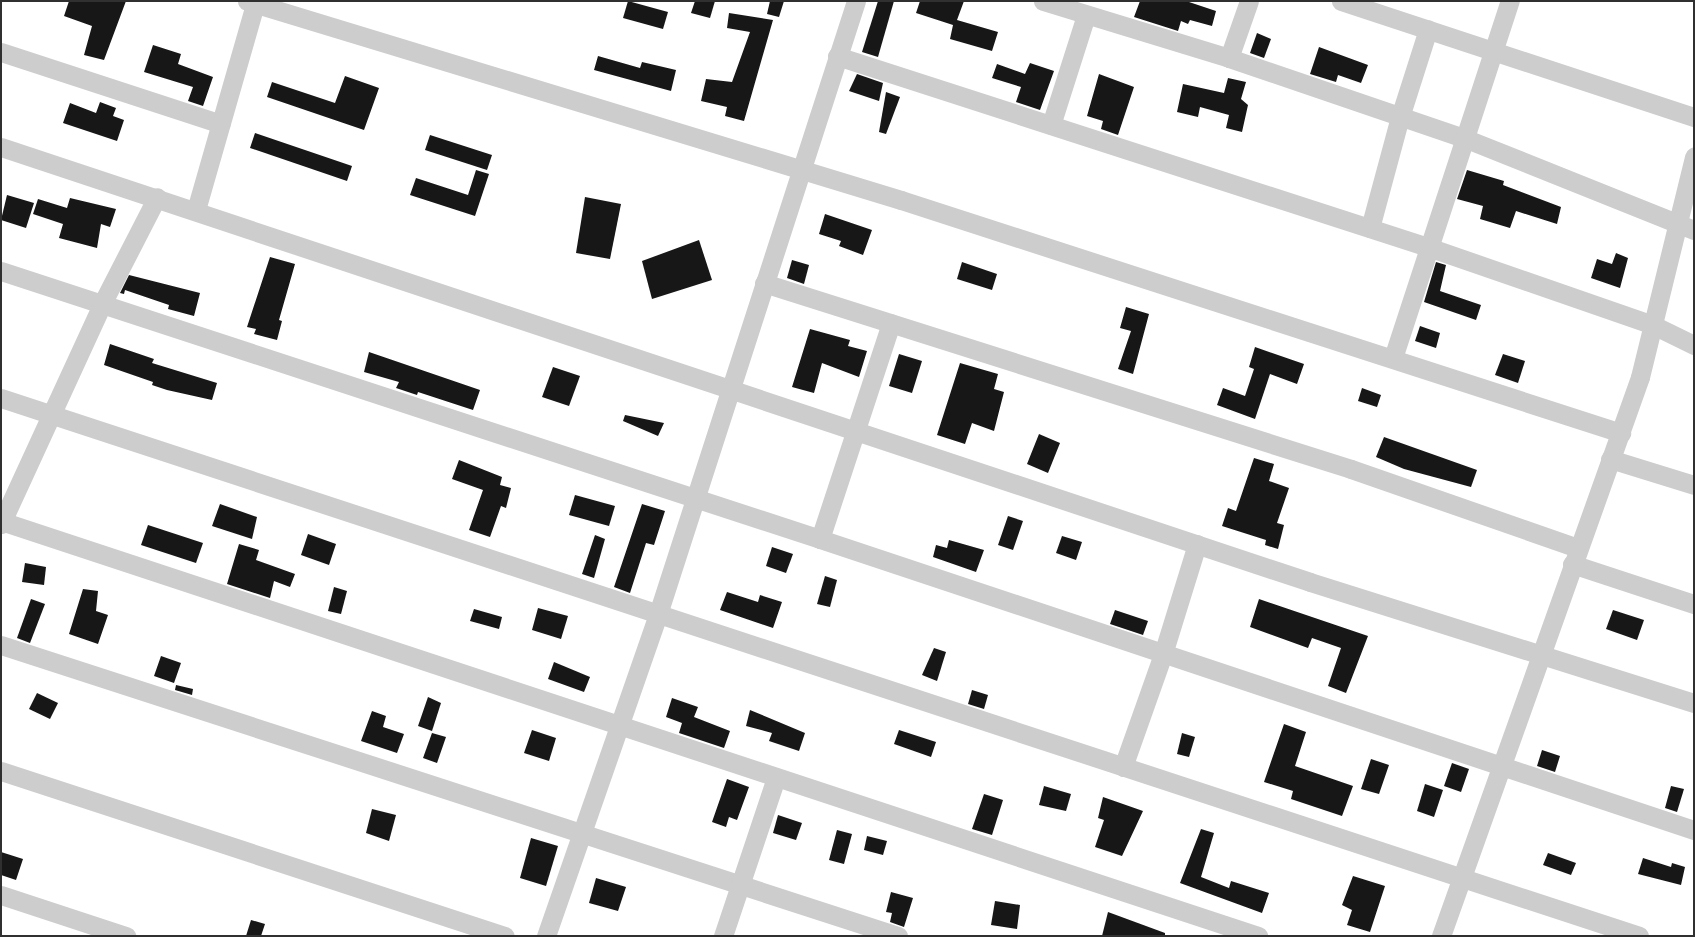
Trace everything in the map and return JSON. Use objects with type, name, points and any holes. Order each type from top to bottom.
[{"type":"street","points":[[546,936],[658,614],[856,1]]},
{"type":"street","points":[[1042,1],[1229,58],[1464,138],[1685,227]]},
{"type":"street","points":[[1229,58],[1249,1]]},
{"type":"street","points":[[1341,1],[1694,117]]},
{"type":"street","points":[[1393,358],[1492,50],[1510,1]]},
{"type":"street","points":[[196,210],[253,2],[802,170],[1393,358],[1621,433]]},
{"type":"street","points":[[1051,125],[1086,15]]},
{"type":"street","points":[[1370,228],[1400,117],[1428,29]]},
{"type":"street","points":[[1,52],[220,124]]},
{"type":"street","points":[[837,56],[1428,247],[1653,325],[1694,345]]},
{"type":"street","points":[[1,147],[157,197],[1197,544],[1694,703]]},
{"type":"street","points":[[1441,936],[1575,556],[1621,433],[1685,227],[1694,157]]},
{"type":"street","points":[[157,197],[102,304],[2,522],[1258,936]]},
{"type":"street","points":[[1,271],[695,500],[820,539],[1694,830]]},
{"type":"street","points":[[764,283],[1350,469],[1694,604]]},
{"type":"street","points":[[820,539],[891,323]]},
{"type":"street","points":[[1,398],[1639,936]]},
{"type":"street","points":[[1610,459],[1694,485]]},
{"type":"street","points":[[1123,767],[1163,654],[1197,544]]},
{"type":"street","points":[[1,645],[898,936]]},
{"type":"street","points":[[1,771],[505,936]]},
{"type":"street","points":[[723,936],[776,778]]},
{"type":"street","points":[[1,895],[126,936]]},
{"type":"building","points":[[69,1],[126,1],[104,60],[84,55],[92,26],[64,16]]},
{"type":"building","points":[[628,1],[668,12],[663,29],[623,18]]},
{"type":"building","points":[[695,1],[715,1],[710,18],[691,13]]},
{"type":"building","points":[[770,1],[784,1],[779,17],[767,14]]},
{"type":"building","points":[[878,1],[894,1],[878,57],[862,52]]},
{"type":"building","points":[[920,1],[964,1],[957,20],[998,32],[992,51],[950,39],[953,25],[916,13]]},
{"type":"building","points":[[1140,1],[1186,1],[1216,11],[1212,26],[1190,20],[1188,24],[1181,21],[1178,31],[1134,17]]},
{"type":"building","points":[[729,13],[773,20],[744,121],[725,116],[727,107],[701,101],[706,79],[732,82],[750,32],[727,28]]},
{"type":"building","points":[[1257,33],[1271,39],[1264,58],[1250,53]]},
{"type":"building","points":[[153,45],[181,54],[178,64],[213,77],[203,106],[188,101],[193,87],[144,72]]},
{"type":"building","points":[[1319,47],[1368,65],[1361,83],[1338,75],[1336,82],[1310,74]]},
{"type":"building","points":[[598,56],[640,68],[642,62],[676,70],[671,91],[594,70]]},
{"type":"building","points":[[1030,63],[1054,71],[1040,110],[1016,102],[1021,87],[992,78],[997,64],[1025,74]]},
{"type":"building","points":[[857,74],[883,83],[879,101],[849,91]]},
{"type":"building","points":[[1099,74],[1134,87],[1118,135],[1101,129],[1103,121],[1087,116]]},
{"type":"building","points":[[345,76],[379,88],[364,130],[267,97],[272,82],[335,103]]},
{"type":"building","points":[[1228,78],[1246,82],[1241,99],[1248,105],[1242,132],[1226,128],[1229,115],[1200,107],[1198,117],[1177,112],[1183,84],[1224,93]]},
{"type":"building","points":[[886,92],[900,97],[886,134],[879,132]]},
{"type":"building","points":[[100,102],[116,108],[113,116],[124,120],[117,141],[63,123],[70,103],[96,113]]},
{"type":"building","points":[[255,133],[352,166],[347,181],[250,148]]},
{"type":"building","points":[[430,135],[492,155],[487,170],[425,150]]},
{"type":"building","points":[[476,170],[489,174],[475,216],[410,195],[416,178],[468,195]]},
{"type":"building","points":[[1467,170],[1504,181],[1503,185],[1561,207],[1557,224],[1516,211],[1510,228],[1480,219],[1483,206],[1457,199]]},
{"type":"building","points":[[7,195],[34,203],[26,228],[1,220]]},
{"type":"building","points":[[585,197],[621,204],[610,259],[576,253]]},
{"type":"building","points":[[70,198],[116,209],[110,227],[101,224],[97,248],[59,238],[63,224],[33,214],[38,199],[67,208]]},
{"type":"building","points":[[825,214],[872,230],[863,255],[839,246],[841,241],[819,234]]},
{"type":"building","points":[[699,240],[712,280],[652,299],[642,261]]},
{"type":"building","points":[[1616,253],[1628,258],[1620,288],[1591,278],[1597,259],[1612,264]]},
{"type":"building","points":[[270,257],[295,264],[279,320],[282,321],[277,340],[254,334],[256,329],[247,327]]},
{"type":"building","points":[[792,260],[809,265],[804,284],[787,278]]},
{"type":"building","points":[[962,262],[997,274],[992,290],[957,279]]},
{"type":"building","points":[[1436,262],[1446,265],[1440,291],[1481,305],[1476,320],[1424,302]]},
{"type":"building","points":[[129,275],[200,293],[194,316],[168,309],[169,305],[125,290],[124,294],[120,293]]},
{"type":"building","points":[[1126,307],[1149,314],[1133,374],[1118,369],[1131,331],[1120,328]]},
{"type":"building","points":[[1420,326],[1440,333],[1436,348],[1415,341]]},
{"type":"building","points":[[810,329],[850,340],[848,346],[867,351],[859,377],[822,363],[814,393],[792,387]]},
{"type":"building","points":[[110,344],[154,359],[152,363],[217,383],[212,400],[167,390],[152,385],[153,382],[104,365]]},
{"type":"building","points":[[1255,347],[1304,364],[1297,384],[1270,374],[1255,419],[1217,405],[1223,388],[1245,396],[1254,369],[1249,367]]},
{"type":"building","points":[[369,352],[480,390],[473,410],[418,392],[417,395],[396,388],[399,382],[364,372]]},
{"type":"building","points":[[899,354],[922,361],[912,393],[889,386]]},
{"type":"building","points":[[1503,354],[1525,361],[1518,383],[1495,375]]},
{"type":"building","points":[[960,363],[998,374],[994,389],[1004,392],[994,431],[972,423],[965,444],[937,435]]},
{"type":"building","points":[[553,367],[580,376],[569,406],[542,397]]},
{"type":"building","points":[[1362,388],[1381,395],[1377,407],[1358,401]]},
{"type":"building","points":[[625,415],[664,423],[658,436],[623,421]]},
{"type":"building","points":[[1039,434],[1060,443],[1048,473],[1027,464]]},
{"type":"building","points":[[1384,437],[1477,470],[1471,487],[1404,469],[1376,457]]},
{"type":"building","points":[[1254,458],[1274,464],[1269,481],[1289,488],[1277,523],[1284,525],[1278,549],[1265,545],[1266,540],[1222,526],[1228,508],[1236,511]]},
{"type":"building","points":[[459,460],[502,477],[500,485],[511,488],[506,508],[501,506],[490,537],[469,530],[483,490],[452,479]]},
{"type":"building","points":[[575,495],[615,506],[609,526],[569,515]]},
{"type":"building","points":[[220,504],[257,517],[252,539],[212,526]]},
{"type":"building","points":[[642,504],[665,511],[654,545],[646,543],[630,593],[614,587]]},
{"type":"building","points":[[1008,516],[1023,521],[1013,550],[998,545]]},
{"type":"building","points":[[148,525],[203,543],[196,563],[141,545]]},
{"type":"building","points":[[308,534],[336,544],[329,565],[301,555]]},
{"type":"building","points":[[595,535],[605,539],[594,578],[582,574]]},
{"type":"building","points":[[1062,536],[1082,542],[1076,560],[1056,553]]},
{"type":"building","points":[[949,540],[984,550],[976,572],[933,557],[936,545],[947,548]]},
{"type":"building","points":[[239,544],[259,550],[256,560],[295,574],[290,587],[274,581],[270,598],[227,584]]},
{"type":"building","points":[[772,547],[793,554],[786,573],[766,566]]},
{"type":"building","points":[[25,563],[46,567],[44,585],[22,582]]},
{"type":"building","points":[[825,576],[837,580],[830,607],[817,604]]},
{"type":"building","points":[[334,587],[347,591],[341,614],[328,611]]},
{"type":"building","points":[[83,589],[98,591],[96,611],[108,615],[98,644],[69,634]]},
{"type":"building","points":[[727,592],[758,602],[760,595],[782,602],[773,628],[720,610]]},
{"type":"building","points":[[31,599],[45,604],[30,643],[17,638]]},
{"type":"building","points":[[1259,599],[1368,636],[1346,693],[1328,686],[1341,648],[1312,638],[1308,648],[1250,627]]},
{"type":"building","points":[[538,608],[568,616],[561,639],[532,630]]},
{"type":"building","points":[[474,609],[502,617],[499,629],[470,621]]},
{"type":"building","points":[[1115,610],[1148,621],[1143,635],[1110,624]]},
{"type":"building","points":[[1613,610],[1644,620],[1637,640],[1606,629]]},
{"type":"building","points":[[934,648],[946,652],[937,681],[922,675]]},
{"type":"building","points":[[161,656],[181,663],[174,683],[154,676]]},
{"type":"building","points":[[554,662],[590,677],[584,692],[548,679]]},
{"type":"building","points":[[176,685],[193,689],[192,695],[175,690]]},
{"type":"building","points":[[972,690],[988,695],[984,709],[968,704]]},
{"type":"building","points":[[37,693],[58,703],[50,719],[29,709]]},
{"type":"building","points":[[428,697],[441,703],[432,731],[418,726]]},
{"type":"building","points":[[672,698],[698,707],[694,717],[730,731],[724,748],[679,733],[682,723],[666,717]]},
{"type":"building","points":[[750,710],[805,733],[799,751],[769,741],[772,733],[746,726]]},
{"type":"building","points":[[372,711],[386,716],[383,727],[404,734],[397,753],[361,741]]},
{"type":"building","points":[[1284,724],[1306,732],[1295,766],[1353,786],[1342,816],[1291,799],[1293,791],[1264,782]]},
{"type":"building","points":[[532,730],[556,738],[549,761],[524,753]]},
{"type":"building","points":[[899,730],[936,742],[931,757],[894,744]]},
{"type":"building","points":[[432,733],[446,737],[437,763],[423,758]]},
{"type":"building","points":[[1182,733],[1195,737],[1189,757],[1177,754]]},
{"type":"building","points":[[1542,750],[1560,756],[1555,772],[1537,766]]},
{"type":"building","points":[[1371,759],[1389,765],[1379,794],[1361,789]]},
{"type":"building","points":[[1452,763],[1469,769],[1461,792],[1444,786]]},
{"type":"building","points":[[727,779],[749,787],[737,820],[729,817],[726,827],[712,822]]},
{"type":"building","points":[[1425,784],[1443,790],[1434,817],[1417,811]]},
{"type":"building","points":[[1044,786],[1071,794],[1066,811],[1039,805]]},
{"type":"building","points":[[1671,786],[1684,789],[1677,812],[1665,808]]},
{"type":"building","points":[[984,794],[1003,800],[992,835],[972,829]]},
{"type":"building","points":[[1103,797],[1143,811],[1122,856],[1095,847],[1104,820],[1098,818]]},
{"type":"building","points":[[372,809],[396,815],[389,841],[366,833]]},
{"type":"building","points":[[778,815],[802,823],[796,840],[773,833]]},
{"type":"building","points":[[1201,829],[1214,833],[1201,877],[1229,888],[1231,881],[1269,893],[1262,913],[1180,883]]},
{"type":"building","points":[[837,830],[852,834],[844,864],[829,860]]},
{"type":"building","points":[[867,836],[887,841],[883,855],[864,850]]},
{"type":"building","points":[[531,838],[558,846],[546,886],[520,878]]},
{"type":"building","points":[[1,852],[23,859],[16,880],[1,875]]},
{"type":"building","points":[[1548,853],[1576,863],[1571,875],[1543,865]]},
{"type":"building","points":[[1643,858],[1671,867],[1672,863],[1685,867],[1681,885],[1638,874]]},
{"type":"building","points":[[1353,876],[1385,886],[1370,932],[1347,925],[1352,910],[1342,905]]},
{"type":"building","points":[[596,878],[626,887],[618,911],[589,903]]},
{"type":"building","points":[[891,892],[913,898],[904,927],[890,922],[892,913],[886,912]]},
{"type":"building","points":[[995,901],[1020,905],[1017,929],[991,925]]},
{"type":"building","points":[[1108,912],[1165,933],[1165,936],[1102,936]]},
{"type":"building","points":[[251,920],[265,924],[261,936],[246,936]]}]
